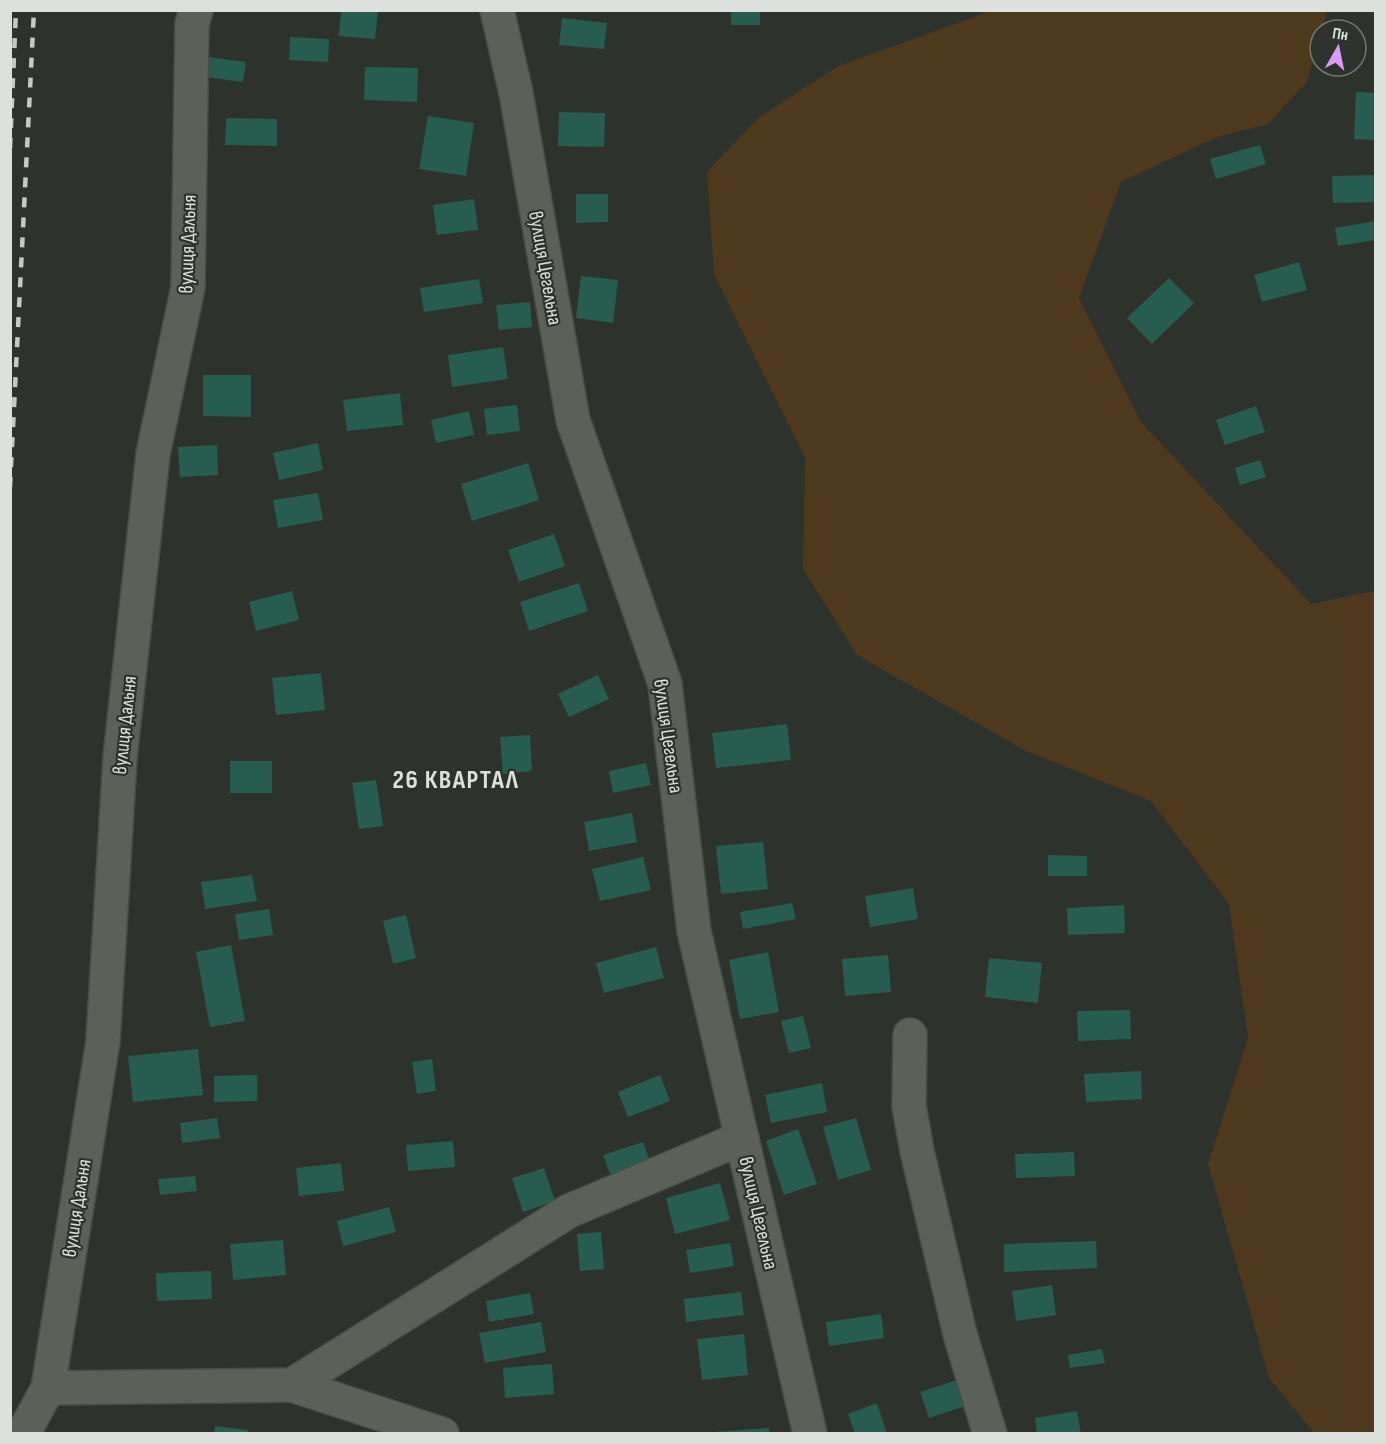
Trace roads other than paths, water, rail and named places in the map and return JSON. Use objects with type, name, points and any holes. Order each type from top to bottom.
[{"type":"street","name":"вулиця Дальня","points":[[23,1434],[48,1388],[103,1041],[120,758],[153,454],[188,287],[192,24],[196,10]]},
{"type":"street","name":"вулиця Цегельна","points":[[497,10],[516,93],[573,420],[665,684],[694,931],[810,1434]]},
{"type":"street","points":[[910,1035],[909,1106],[917,1150],[960,1334],[990,1434]]},
{"type":"street","points":[[292,1385],[569,1211],[742,1138]]},
{"type":"street","points":[[48,1388],[292,1385],[442,1434]]},
{"type":"railway","points":[[10,148],[16,10]]},
{"type":"railway","points":[[10,487],[34,10]]},
{"type":"district","name":"26 КВАРТАЛ","points":[[456,779]]}]
